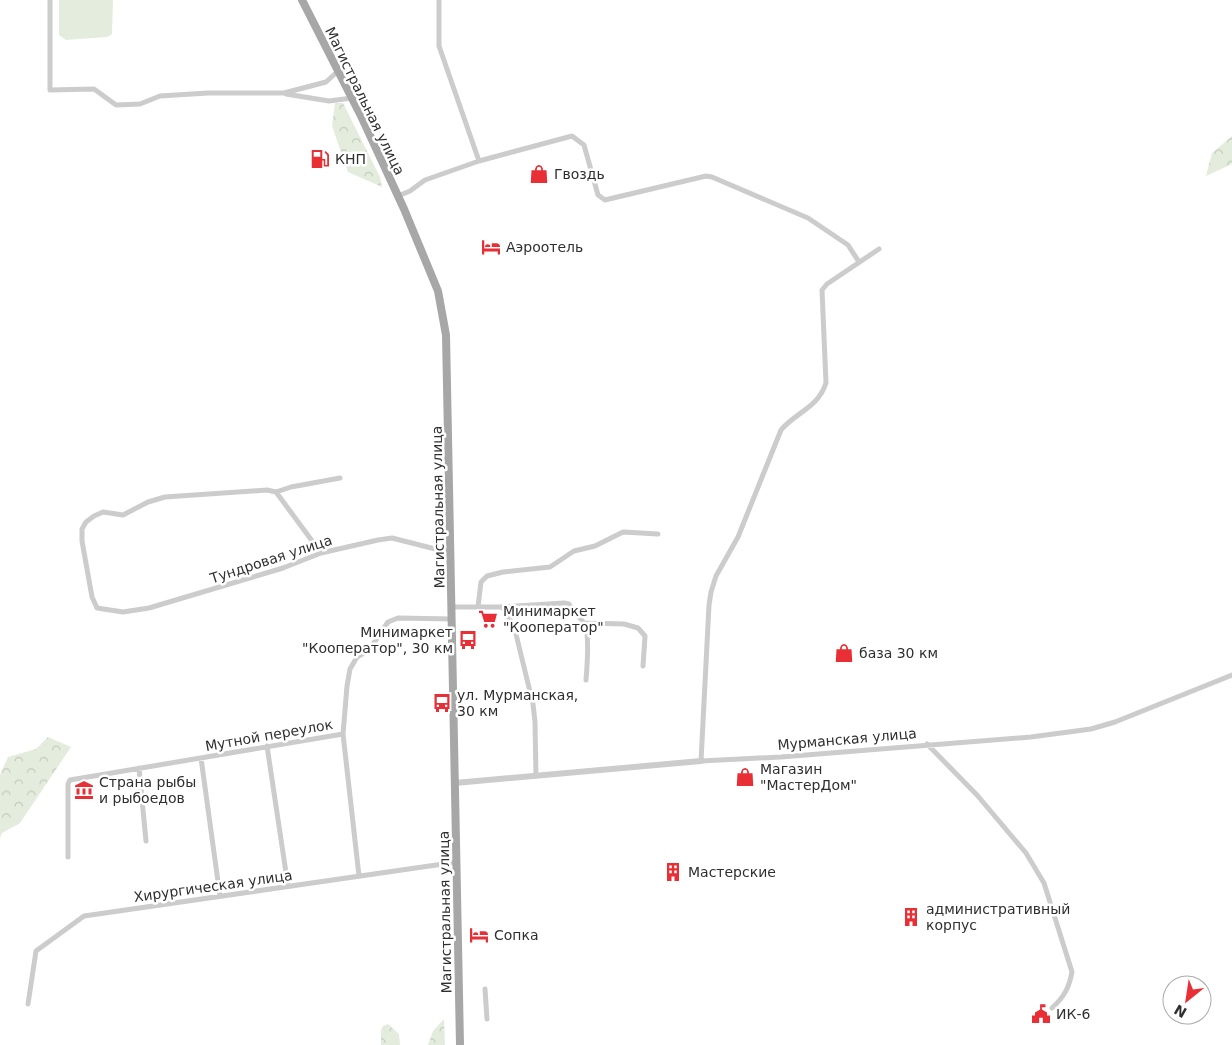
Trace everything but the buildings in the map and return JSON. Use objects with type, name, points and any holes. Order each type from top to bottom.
[{"type":"main road","name":"Магистральная улица","points":[[302,0],[352,98],[398,196],[438,291],[446,335],[460,1045]]},
{"type":"street","points":[[50,0],[50,90],[94,89],[116,105],[140,104],[160,96],[208,93],[284,93],[329,101],[352,98]]},
{"type":"street","points":[[439,0],[439,46],[479,161]]},
{"type":"street","points":[[284,93],[326,82],[338,71]]},
{"type":"street","points":[[398,196],[410,191],[425,180],[479,161],[572,136],[584,145],[598,195],[601,198],[608,199],[712,176],[808,218],[848,245],[860,262]]},
{"type":"street","points":[[701,761],[709,606],[716,576],[738,536],[781,430],[788,422],[816,402],[826,383],[822,290],[827,284],[879,249]]},
{"type":"street","points":[[321,553],[276,492],[291,487],[340,478]]},
{"type":"street","name":"Тундровая улица","points":[[276,492],[267,490],[165,497],[148,502],[123,515],[103,512],[94,516],[86,522],[82,529],[82,541],[92,598],[97,608],[123,612],[148,608],[283,568],[321,553],[392,538],[451,553]]},
{"type":"street","points":[[478,607],[481,582],[487,576],[503,572],[550,567],[574,552],[595,546],[623,532],[658,534]]},
{"type":"street","points":[[452,607],[569,604],[574,613],[584,623],[587,642],[586,680]]},
{"type":"street","points":[[502,607],[514,626],[533,704],[536,776]]},
{"type":"street","name":"Мутной переулок","points":[[68,857],[68,784],[70,780],[343,734],[350,669],[357,657],[369,650],[388,622],[398,618],[452,619]]},
{"type":"street","points":[[584,623],[624,624],[638,628],[645,636],[642,666]]},
{"type":"street","name":"Мурманская улица","points":[[455,783],[701,761],[781,757],[1031,737],[1090,729],[1115,722],[1232,674]]},
{"type":"street","points":[[343,734],[359,876]]},
{"type":"street","points":[[927,744],[983,802],[1026,854],[1044,883],[1072,972],[1070,986],[1064,996],[1052,1008]]},
{"type":"street","points":[[267,746],[288,886]]},
{"type":"street","points":[[201,758],[220,896]]},
{"type":"street","points":[[139,768],[146,841]]},
{"type":"street","name":"Хирургическая улица","points":[[28,1004],[36,951],[84,916],[457,862]]},
{"type":"street","points":[[485,989],[487,1019]]},
{"type":"green space","points":[[59,0],[113,0],[112,34],[107,37],[66,40],[59,35]]},
{"type":"green space","points":[[335,103],[343,103],[380,177],[382,187],[348,172],[332,126]]},
{"type":"green space","points":[[1232,136],[1232,164],[1206,176],[1212,153]]},
{"type":"green space","points":[[48,737],[71,747],[20,823],[2,833],[0,838],[0,775],[8,757],[36,749]]},
{"type":"green space","points":[[444,1019],[445,1045],[428,1045],[433,1031]]},
{"type":"green space","points":[[388,1024],[399,1034],[400,1045],[381,1045],[381,1030],[383,1026]]},
{"type":"place","name":"КНП","points":[[320,159]]},
{"type":"place","name":"Гвоздь","points":[[539,174]]},
{"type":"place","name":"Аэроотель","points":[[491,247]]},
{"type":"place","name":"Минимаркет \"Кооператор\"","points":[[488,619]]},
{"type":"place","name":"Минимаркет \"Кооператор\", 30 км","points":[[468,640]]},
{"type":"place","name":"база 30 км","points":[[844,653]]},
{"type":"place","name":"ул. Мурманская, 30 км","points":[[442,703]]},
{"type":"place","name":"Магазин \"МастерДом\"","points":[[745,777]]},
{"type":"place","name":"Страна рыбы и рыбоедов","points":[[84,790]]},
{"type":"place","name":"Мастерские","points":[[673,872]]},
{"type":"place","name":"административный корпус","points":[[911,917]]},
{"type":"place","name":"Сопка","points":[[479,935]]},
{"type":"place","name":"ИК-6","points":[[1041,1014]]}]
